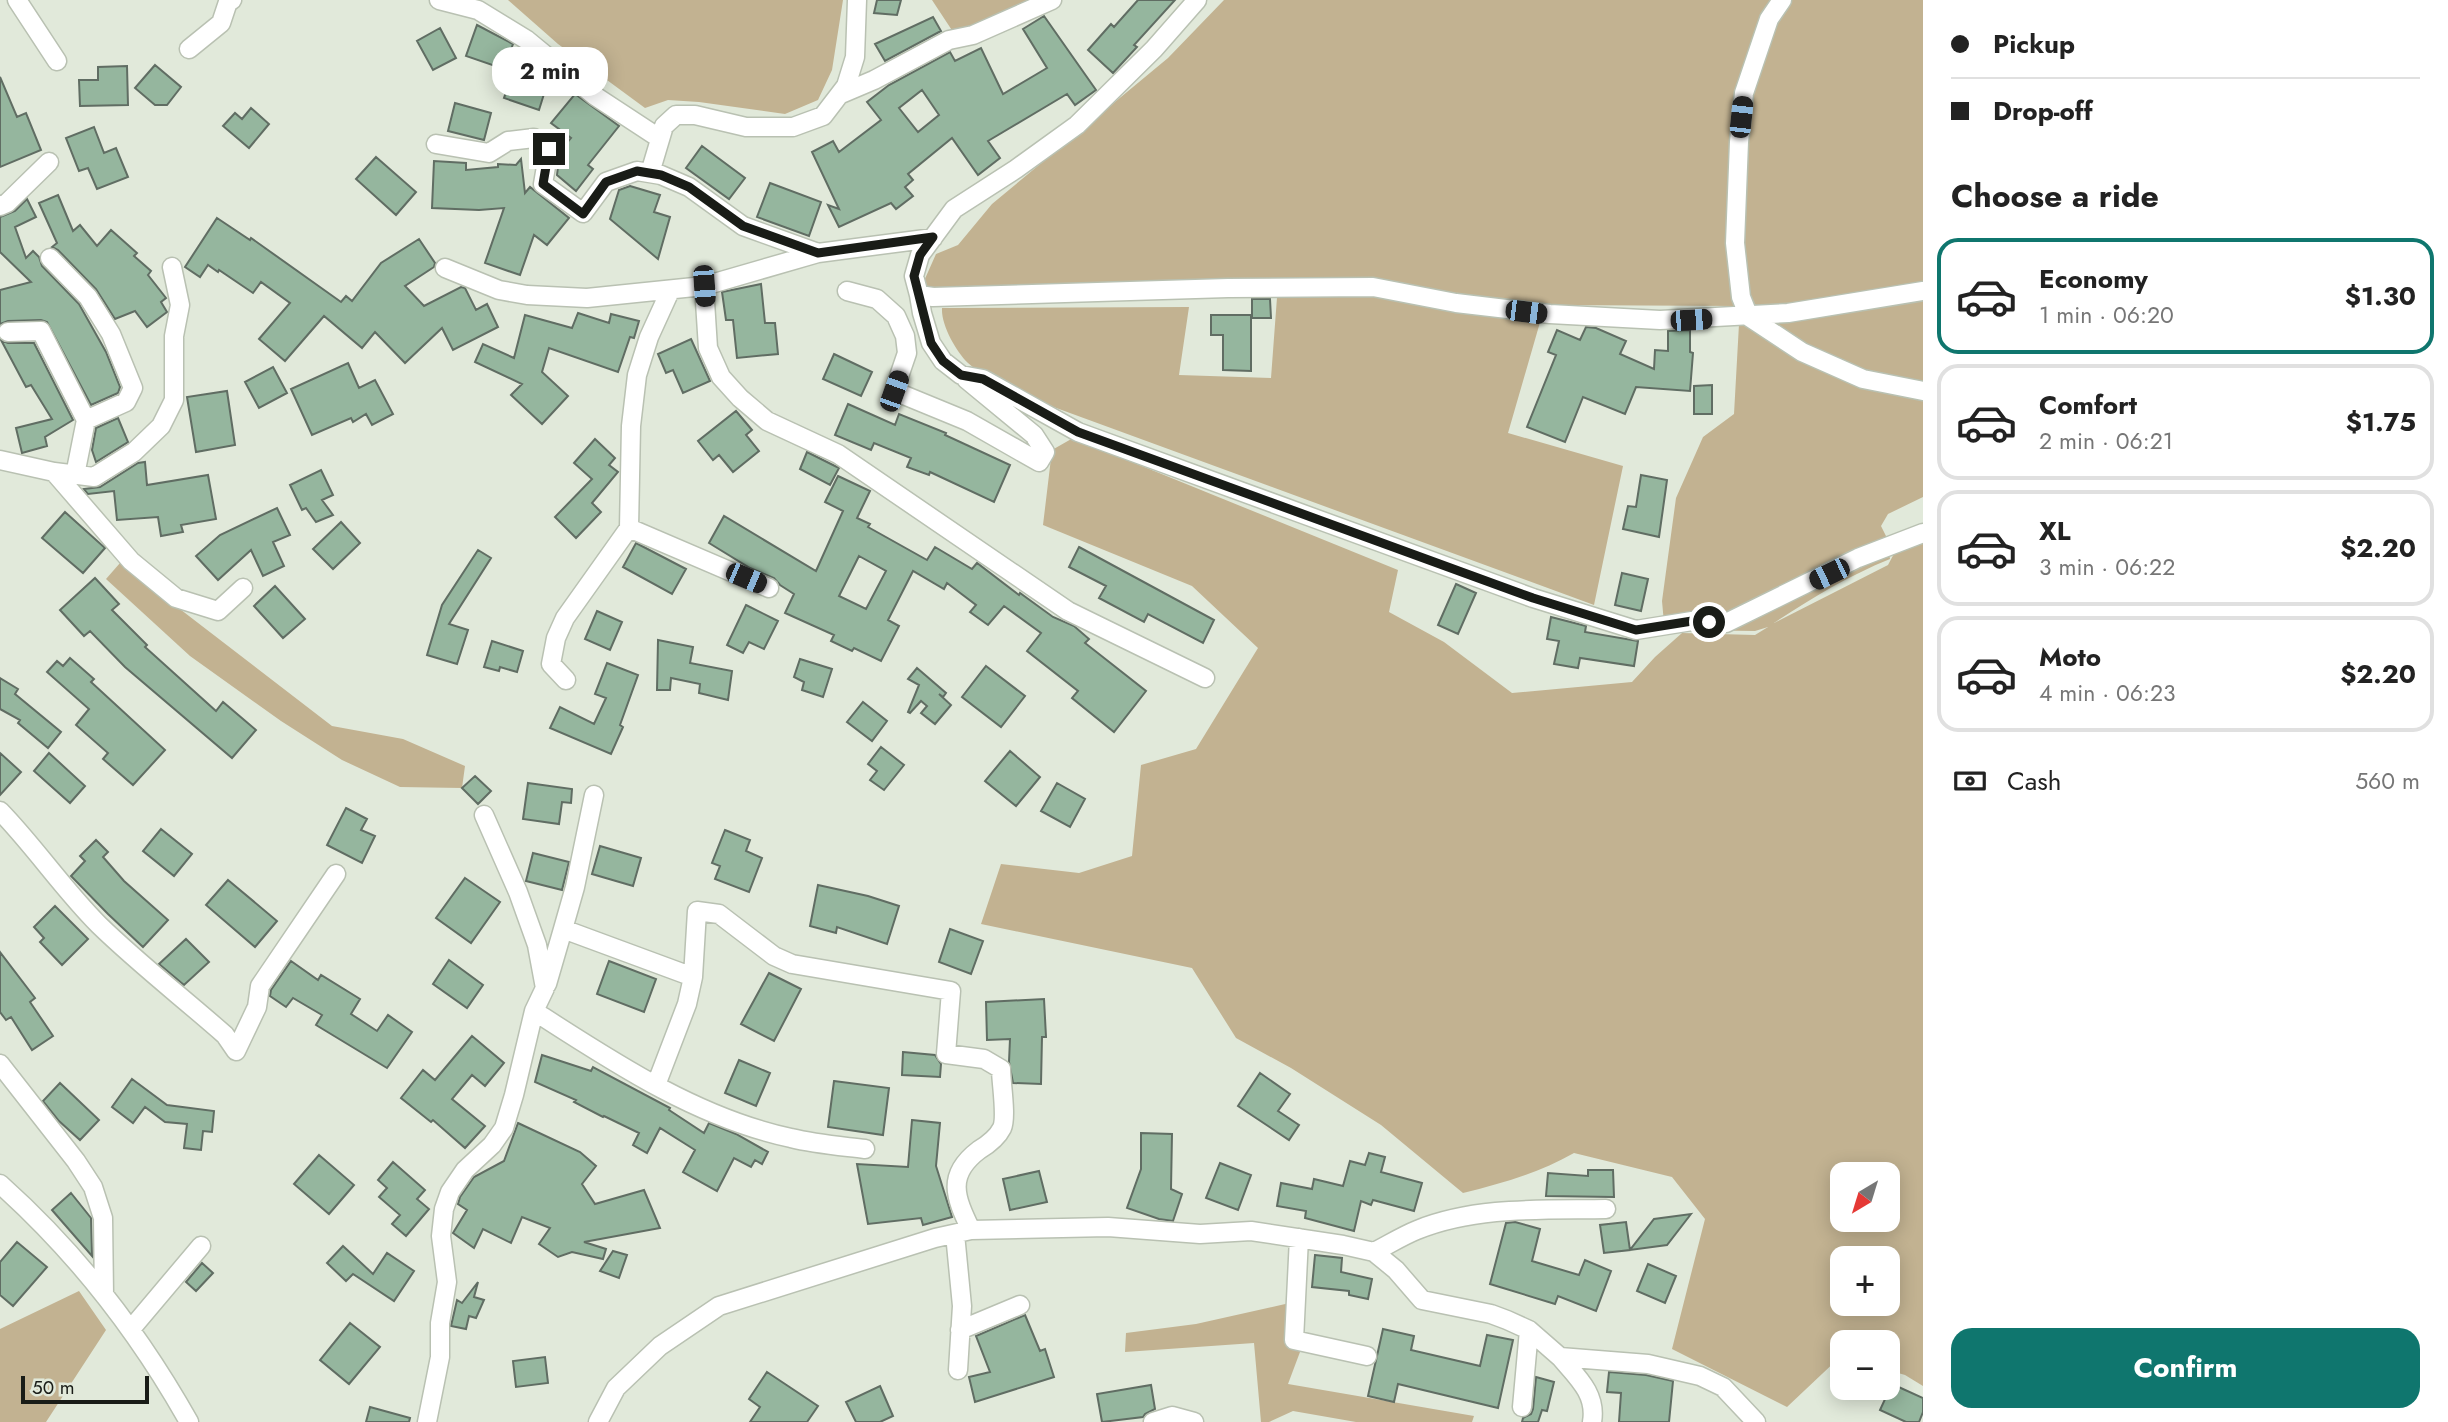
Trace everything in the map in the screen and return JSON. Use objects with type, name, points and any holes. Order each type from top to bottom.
[{"type":"street","points":[[17,0],[57,61]]},
{"type":"street","points":[[189,50],[221,23],[228,2],[232,0]]},
{"type":"street","points":[[439,0],[478,10],[527,40],[595,96],[659,138]]},
{"type":"street","points":[[650,173],[664,126],[676,115],[695,114],[746,127],[793,127],[823,116],[846,86],[855,57],[857,0]]},
{"type":"street","points":[[841,94],[874,80],[949,40],[973,35],[1052,0]]},
{"type":"street","points":[[847,291],[877,299],[896,316],[905,337],[907,353],[894,391],[967,421],[1039,462],[1045,452],[1034,436],[943,361],[931,343],[914,276],[920,255],[954,209],[1077,125],[1154,49],[1197,0]]},
{"type":"street","points":[[1782,0],[1769,19],[1742,105],[1735,243],[1741,297],[1749,317],[1802,352],[1863,379],[1923,391]]},
{"type":"street","points":[[436,144],[489,153],[508,141],[534,138],[549,149],[543,184],[583,214],[606,182],[637,171],[650,173],[689,187],[743,226],[818,253]]},
{"type":"street","points":[[0,206],[7,203],[49,162]]},
{"type":"street","points":[[445,268],[499,290],[527,295],[587,298],[704,286],[818,253],[933,237]]},
{"type":"street","points":[[50,258],[88,297],[111,334],[133,388],[125,402],[86,420]]},
{"type":"street","points":[[0,460],[54,472],[94,477],[134,452],[161,426],[174,400],[174,336],[180,305],[172,267]]},
{"type":"street","points":[[704,286],[708,348],[722,377],[740,398],[767,421],[838,454],[1068,611],[1205,678]]},
{"type":"street","points":[[919,295],[933,297],[1228,288],[1373,287],[1456,303],[1550,314],[1660,320],[1749,317],[1893,298],[1923,291]]},
{"type":"street","points":[[566,680],[551,664],[556,638],[565,618],[629,528],[631,426],[637,375],[649,337],[670,290]]},
{"type":"street","points":[[8,332],[41,331],[86,420],[75,475]]},
{"type":"street","points":[[961,375],[983,379],[1078,432],[1533,598],[1636,630],[1692,621],[1726,623],[1858,558],[1923,533]]},
{"type":"street","points":[[54,472],[131,561],[176,598],[218,611],[243,588]]},
{"type":"street","points":[[629,528],[769,588]]},
{"type":"street","points":[[426,1422],[440,1357],[440,1323],[447,1282],[440,1236],[444,1209],[450,1192],[465,1170],[492,1145],[504,1128],[534,1011],[545,988],[575,887],[594,795]]},
{"type":"street","points":[[0,811],[100,925],[225,1035],[236,1051],[257,1007],[260,986],[336,874]]},
{"type":"street","points":[[484,815],[518,892],[537,945],[545,988]]},
{"type":"street","points":[[656,1085],[687,1004],[693,977],[697,912],[719,914],[774,956],[792,964],[951,991],[946,1054],[984,1059],[1001,1069],[1004,1125],[995,1139],[964,1163],[957,1178],[963,1232],[958,1370]]},
{"type":"street","points":[[563,929],[693,977]]},
{"type":"street","points":[[534,1011],[603,1055],[706,1109],[751,1127],[792,1139],[865,1149]]},
{"type":"street","points":[[0,1064],[31,1107],[76,1161],[93,1187],[103,1218],[104,1295]]},
{"type":"street","points":[[0,1184],[56,1239],[104,1295],[154,1363],[189,1422]]},
{"type":"street","points":[[1374,1252],[1418,1229],[1461,1218],[1509,1211],[1606,1209]]},
{"type":"street","points":[[598,1422],[616,1388],[625,1379],[660,1346],[719,1306],[935,1238],[963,1232],[1108,1227],[1200,1234],[1251,1231],[1374,1252],[1396,1270],[1422,1300],[1491,1314],[1529,1330],[1560,1357],[1590,1393],[1594,1413],[1592,1422]]},
{"type":"street","points":[[1299,1238],[1294,1340],[1367,1356]]},
{"type":"street","points":[[131,1329],[201,1246]]},
{"type":"street","points":[[960,1330],[1020,1306]]},
{"type":"street","points":[[1521,1407],[1529,1330]]},
{"type":"street","points":[[1560,1357],[1648,1364],[1700,1376],[1723,1387],[1756,1422]]},
{"type":"street","points":[[1153,1422],[1172,1416],[1194,1422]]},
{"type":"shaded area","points":[[508,0],[843,0],[832,70],[818,100],[785,114],[668,100],[645,108],[558,44]]},
{"type":"shaded area","points":[[932,0],[1046,0],[961,44]]},
{"type":"shaded area","points":[[1224,0],[1923,0],[1923,497],[1888,514],[1881,526],[1886,536],[1890,559],[1830,588],[1774,623],[1888,565],[1897,548],[1923,541],[1923,1386],[1900,1374],[1900,1330],[1830,1330],[1830,1366],[1787,1407],[1672,1349],[1705,1219],[1672,1177],[1574,1153],[1534,1172],[1463,1193],[1381,1125],[1291,1068],[1236,1038],[1192,968],[981,924],[1001,864],[1079,873],[1132,856],[1141,765],[1196,749],[1258,648],[1192,586],[1043,525],[1052,450],[1073,438],[1398,570],[1389,612],[1444,642],[1512,693],[1632,682],[1682,633],[1755,635],[1768,627],[1755,631],[1685,630],[1665,634],[1662,601],[1676,498],[1703,437],[1734,414],[1740,306],[1545,305],[1508,433],[1623,466],[1594,605],[1010,391],[983,374],[959,352],[944,322],[942,308],[1189,307],[1179,375],[1271,378],[1278,284],[964,286],[929,296],[924,281],[936,254],[958,245],[992,204],[1168,58]]},
{"type":"shaded area","points":[[120,563],[332,726],[403,739],[465,766],[462,788],[400,787],[342,760],[281,721],[190,656],[106,579]]},
{"type":"shaded area","points":[[79,1291],[106,1330],[46,1422],[0,1422],[0,1329]]},
{"type":"shaded area","points":[[1294,1302],[1300,1352],[1288,1384],[1474,1416],[1472,1422],[1356,1422],[1293,1411],[1269,1422],[1261,1422],[1254,1343],[1125,1352],[1126,1333],[1196,1324]]},
{"type":"building","points":[[877,0],[901,0],[897,15],[874,13]]},
{"type":"building","points":[[1138,0],[1175,0],[1134,45],[1137,47],[1113,73],[1088,50],[1111,24],[1114,27]]},
{"type":"building","points":[[1044,16],[1096,90],[1075,105],[1067,94],[988,141],[1000,158],[978,175],[952,138],[908,174],[913,180],[905,187],[913,196],[896,209],[891,203],[839,227],[828,205],[839,209],[812,152],[833,141],[839,152],[881,120],[867,102],[889,85],[950,52],[955,61],[981,48],[1003,94],[1047,68],[1023,29]],"holes":[[[922,90],[939,115],[918,132],[899,108]]]},
{"type":"building","points":[[933,17],[941,31],[885,61],[875,44]]},
{"type":"building","points":[[477,25],[513,44],[504,69],[466,56]]},
{"type":"building","points":[[440,28],[456,58],[433,70],[417,41]]},
{"type":"building","points":[[155,65],[181,87],[167,105],[155,105],[135,88]]},
{"type":"building","points":[[127,66],[128,105],[80,106],[79,80],[98,80],[98,67]]},
{"type":"building","points":[[514,70],[548,81],[539,110],[504,98]]},
{"type":"building","points":[[0,77],[17,117],[26,113],[41,150],[0,167]]},
{"type":"building","points":[[575,94],[619,126],[588,165],[593,169],[576,191],[557,175],[560,151],[571,138],[551,123]]},
{"type":"building","points":[[455,103],[491,113],[484,140],[448,131]]},
{"type":"building","points":[[251,108],[269,124],[249,148],[223,126],[235,113],[242,119]]},
{"type":"building","points":[[94,127],[104,153],[116,148],[128,177],[97,189],[88,168],[79,171],[66,138]]},
{"type":"building","points":[[702,146],[745,178],[729,199],[686,168]]},
{"type":"building","points":[[376,157],[416,192],[396,215],[356,179]]},
{"type":"building","points":[[521,159],[525,193],[530,187],[569,218],[547,245],[534,235],[520,275],[485,263],[504,208],[432,208],[434,161],[466,163],[466,170],[498,167],[498,164],[516,165]]},
{"type":"building","points":[[770,183],[821,202],[809,236],[757,217]]},
{"type":"building","points":[[630,186],[660,195],[654,212],[670,217],[658,259],[610,219],[619,190]]},
{"type":"building","points":[[58,195],[73,231],[80,225],[97,246],[111,230],[137,253],[134,256],[151,271],[148,275],[166,298],[161,302],[167,312],[147,327],[135,311],[115,319],[96,289],[52,247],[57,243],[39,203]]},
{"type":"building","points":[[27,199],[36,217],[15,227],[26,258],[33,251],[42,266],[79,304],[106,352],[120,387],[118,393],[91,405],[47,322],[8,321],[0,324],[0,290],[31,282],[0,252],[0,217],[15,211]]},
{"type":"building","points":[[217,218],[250,240],[251,238],[341,302],[346,296],[352,301],[381,263],[419,239],[435,263],[434,267],[405,286],[424,306],[461,287],[465,288],[476,310],[487,304],[498,327],[453,350],[442,328],[405,363],[375,332],[362,348],[324,316],[285,361],[259,339],[290,303],[261,282],[253,293],[208,265],[200,277],[185,267]]},
{"type":"building","points":[[761,284],[765,323],[775,323],[778,354],[737,358],[733,320],[726,320],[722,292]]},
{"type":"building","points":[[1252,299],[1270,299],[1271,318],[1252,318]]},
{"type":"building","points":[[578,313],[609,323],[611,314],[639,321],[634,338],[630,337],[618,372],[549,348],[542,372],[568,396],[542,424],[511,395],[522,384],[475,362],[483,344],[514,358],[525,315],[572,328]]},
{"type":"building","points":[[1211,315],[1251,315],[1251,371],[1223,370],[1223,335],[1211,335]]},
{"type":"building","points":[[1586,327],[1596,328],[1626,341],[1620,354],[1654,369],[1655,350],[1668,351],[1668,331],[1690,330],[1690,352],[1693,353],[1690,391],[1636,387],[1625,414],[1583,397],[1565,442],[1527,427],[1556,355],[1548,352],[1557,330],[1580,340]]},
{"type":"building","points":[[691,339],[710,381],[683,393],[673,370],[666,373],[658,354]]},
{"type":"building","points":[[1,340],[8,343],[34,343],[73,420],[45,437],[47,446],[22,453],[16,428],[52,419],[31,385],[26,387]]},
{"type":"building","points":[[834,354],[872,372],[861,396],[823,379]]},
{"type":"building","points":[[348,363],[359,388],[375,380],[393,414],[372,425],[366,414],[353,422],[351,418],[312,435],[291,389]]},
{"type":"building","points":[[273,367],[287,393],[259,408],[245,382]]},
{"type":"building","points":[[1712,385],[1712,414],[1694,414],[1694,386]]},
{"type":"building","points":[[227,391],[235,445],[196,452],[187,397]]},
{"type":"building","points":[[848,404],[895,425],[899,414],[946,433],[945,435],[1010,465],[994,502],[930,472],[929,475],[907,467],[911,458],[874,443],[871,450],[835,435]]},
{"type":"building","points":[[736,411],[752,430],[746,435],[759,451],[733,472],[719,455],[713,460],[698,441]]},
{"type":"building","points":[[118,418],[128,442],[96,462],[92,450],[96,428]]},
{"type":"building","points":[[595,439],[615,458],[609,465],[618,472],[592,503],[601,512],[576,538],[555,517],[592,479],[574,463]]},
{"type":"building","points":[[807,452],[839,468],[830,485],[800,469]]},
{"type":"building","points":[[145,462],[147,485],[208,475],[216,519],[181,525],[183,532],[161,536],[158,517],[117,520],[114,491],[88,494],[84,489],[100,487],[138,463]]},
{"type":"building","points":[[321,470],[333,495],[322,500],[333,515],[316,522],[306,508],[302,510],[290,485]]},
{"type":"building","points":[[1641,475],[1667,480],[1659,537],[1623,529],[1628,506],[1636,507]]},
{"type":"building","points":[[838,476],[870,491],[857,518],[870,524],[868,527],[927,560],[935,547],[972,569],[977,563],[1019,595],[1020,593],[1053,617],[1074,626],[1089,639],[1085,643],[1146,691],[1114,732],[1072,698],[1078,691],[1027,651],[1041,633],[1004,606],[988,625],[970,612],[976,605],[947,583],[944,589],[913,571],[888,620],[899,626],[881,661],[831,641],[834,635],[785,613],[794,594],[774,578],[750,568],[709,543],[724,516],[816,571],[843,511],[825,502]],"holes":[[[859,556],[886,571],[866,609],[839,596]]]},
{"type":"building","points":[[277,508],[290,535],[273,542],[284,566],[263,576],[251,550],[218,580],[196,556],[220,535]]},
{"type":"building","points":[[65,512],[105,548],[83,573],[42,538]]},
{"type":"building","points":[[341,522],[360,543],[333,569],[313,549]]},
{"type":"building","points":[[636,543],[686,569],[672,594],[623,567]]},
{"type":"building","points":[[1079,547],[1214,620],[1203,643],[1148,614],[1144,622],[1099,598],[1106,586],[1069,567]]},
{"type":"building","points":[[478,550],[491,558],[449,624],[468,630],[457,664],[427,655],[442,605]]},
{"type":"building","points":[[1622,573],[1648,579],[1641,611],[1615,605]]},
{"type":"building","points":[[95,578],[119,604],[112,610],[147,645],[145,647],[216,711],[223,702],[256,730],[232,758],[125,667],[90,631],[84,636],[60,610]]},
{"type":"building","points":[[1456,584],[1476,593],[1458,634],[1438,625]]},
{"type":"building","points":[[275,586],[305,619],[283,638],[254,606]]},
{"type":"building","points":[[746,605],[778,621],[764,649],[749,642],[743,653],[727,645]]},
{"type":"building","points":[[597,611],[622,622],[610,650],[585,639]]},
{"type":"building","points":[[1551,617],[1586,626],[1585,632],[1638,641],[1634,666],[1580,658],[1578,668],[1554,664],[1559,641],[1547,639]]},
{"type":"building","points":[[658,640],[693,647],[690,663],[732,671],[728,700],[699,693],[700,684],[671,678],[670,690],[657,690]]},
{"type":"building","points":[[492,641],[523,651],[517,672],[500,667],[499,671],[484,667]]},
{"type":"building","points":[[70,658],[94,679],[91,682],[165,750],[133,785],[103,759],[108,753],[76,725],[89,709],[47,672],[57,661],[63,666]]},
{"type":"building","points":[[800,659],[832,669],[823,697],[802,690],[804,682],[794,677]]},
{"type":"building","points":[[607,663],[638,675],[620,725],[623,727],[611,754],[550,728],[560,707],[594,724],[606,698],[595,694]]},
{"type":"building","points":[[986,666],[1025,696],[1001,727],[962,697]]},
{"type":"building","points":[[917,668],[946,693],[943,697],[939,694],[951,705],[935,724],[921,713],[927,706],[921,701],[908,712],[919,685],[908,679]]},
{"type":"building","points":[[0,678],[18,689],[15,694],[61,732],[48,748],[18,723],[20,720],[0,709]]},
{"type":"building","points":[[863,702],[887,721],[872,741],[847,722]]},
{"type":"building","points":[[881,747],[904,765],[884,790],[870,780],[877,771],[868,764]]},
{"type":"building","points":[[1010,751],[1040,777],[1016,806],[985,781]]},
{"type":"building","points":[[0,753],[21,772],[0,795]]},
{"type":"building","points":[[49,753],[85,786],[70,803],[34,771]]},
{"type":"building","points":[[475,776],[491,791],[478,804],[462,788]]},
{"type":"building","points":[[528,783],[572,789],[571,803],[562,802],[559,824],[523,819]]},
{"type":"building","points":[[1057,783],[1085,799],[1070,827],[1041,811]]},
{"type":"building","points":[[346,808],[367,819],[361,830],[375,836],[362,863],[327,845]]},
{"type":"building","points":[[161,829],[192,854],[174,876],[143,851]]},
{"type":"building","points":[[725,830],[750,840],[746,851],[762,858],[749,892],[715,879],[720,866],[712,863]]},
{"type":"building","points":[[96,840],[108,852],[103,857],[124,881],[168,920],[143,947],[71,876],[85,861],[80,856]]},
{"type":"building","points":[[600,846],[641,858],[633,886],[592,874]]},
{"type":"building","points":[[533,853],[569,862],[562,890],[526,881]]},
{"type":"building","points":[[465,878],[500,902],[471,943],[436,918]]},
{"type":"building","points":[[228,880],[277,921],[255,947],[206,905]]},
{"type":"building","points":[[818,885],[899,906],[887,944],[837,927],[836,933],[810,926]]},
{"type":"building","points":[[55,906],[88,939],[62,965],[40,942],[44,938],[34,927]]},
{"type":"building","points":[[950,929],[983,941],[971,974],[939,962]]},
{"type":"building","points":[[186,939],[209,962],[184,985],[159,964]]},
{"type":"building","points":[[0,952],[35,998],[30,1002],[53,1036],[32,1050],[11,1017],[6,1020],[0,1012]]},
{"type":"building","points":[[449,960],[483,985],[467,1008],[433,984]]},
{"type":"building","points":[[291,961],[318,980],[321,975],[360,999],[351,1014],[377,1031],[388,1015],[412,1032],[387,1068],[316,1025],[322,1015],[293,998],[286,1007],[270,996],[271,990]]},
{"type":"building","points":[[609,961],[656,979],[644,1012],[597,994]]},
{"type":"building","points":[[769,973],[801,989],[774,1041],[741,1024]]},
{"type":"building","points":[[1044,999],[1046,1037],[1042,1037],[1041,1084],[1013,1083],[1009,1062],[1010,1039],[987,1040],[986,1002]]},
{"type":"building","points":[[472,1036],[504,1063],[485,1086],[472,1075],[452,1099],[485,1126],[465,1148],[433,1120],[431,1122],[401,1098],[423,1070],[435,1080]]},
{"type":"building","points":[[903,1052],[935,1055],[941,1064],[940,1077],[902,1075]]},
{"type":"building","points":[[542,1055],[591,1071],[593,1067],[670,1108],[669,1110],[704,1133],[709,1123],[768,1152],[762,1164],[755,1160],[751,1167],[734,1158],[717,1191],[683,1172],[695,1150],[660,1128],[647,1153],[633,1145],[639,1133],[535,1082]]},
{"type":"building","points":[[739,1060],[770,1073],[756,1106],[725,1093]]},
{"type":"building","points":[[1260,1073],[1290,1094],[1278,1111],[1299,1125],[1289,1140],[1238,1106]]},
{"type":"building","points":[[132,1079],[167,1105],[214,1111],[212,1132],[203,1131],[201,1150],[184,1148],[187,1124],[165,1122],[145,1107],[133,1123],[112,1107]]},
{"type":"building","points":[[834,1081],[889,1088],[883,1135],[828,1127]]},
{"type":"building","points":[[60,1083],[99,1120],[80,1140],[59,1121],[43,1101]]},
{"type":"building","points":[[912,1120],[940,1123],[936,1166],[952,1217],[923,1225],[921,1218],[868,1224],[857,1164],[908,1167]]},
{"type":"building","points":[[518,1123],[580,1152],[596,1166],[582,1184],[595,1204],[644,1190],[660,1228],[584,1242],[606,1249],[603,1259],[572,1252],[558,1257],[539,1244],[550,1228],[522,1217],[511,1243],[483,1229],[474,1248],[453,1233],[467,1210],[458,1204],[460,1197],[474,1177],[504,1161]]},
{"type":"building","points":[[1141,1133],[1172,1134],[1171,1189],[1182,1194],[1173,1221],[1127,1208],[1141,1169]]},
{"type":"building","points":[[1369,1153],[1385,1157],[1381,1172],[1422,1183],[1414,1211],[1373,1200],[1371,1205],[1361,1201],[1354,1231],[1305,1218],[1306,1211],[1277,1206],[1281,1183],[1312,1189],[1314,1179],[1343,1186],[1350,1161],[1365,1165]]},
{"type":"building","points":[[319,1155],[354,1185],[329,1214],[294,1184]]},
{"type":"building","points":[[393,1162],[425,1190],[417,1199],[429,1209],[406,1236],[392,1224],[400,1215],[379,1197],[387,1188],[378,1180]]},
{"type":"building","points":[[1220,1163],[1251,1175],[1238,1210],[1206,1198]]},
{"type":"building","points":[[1588,1170],[1613,1170],[1614,1197],[1546,1196],[1548,1173],[1588,1176]]},
{"type":"building","points":[[1039,1171],[1047,1202],[1010,1210],[1003,1179]]},
{"type":"building","points":[[71,1193],[91,1218],[92,1256],[52,1210]]},
{"type":"building","points":[[1691,1214],[1667,1245],[1630,1250],[1654,1219]]},
{"type":"building","points":[[1515,1222],[1540,1229],[1532,1261],[1579,1275],[1585,1260],[1611,1271],[1596,1311],[1558,1296],[1555,1304],[1490,1284],[1506,1223]]},
{"type":"building","points":[[1626,1222],[1630,1250],[1604,1253],[1600,1225]]},
{"type":"building","points":[[17,1242],[47,1267],[13,1306],[0,1295],[0,1262]]},
{"type":"building","points":[[343,1246],[373,1274],[387,1253],[414,1271],[394,1301],[353,1274],[346,1281],[327,1263]]},
{"type":"building","points":[[613,1251],[627,1255],[619,1278],[600,1271]]},
{"type":"building","points":[[1315,1255],[1342,1258],[1341,1272],[1372,1279],[1368,1299],[1349,1295],[1349,1291],[1312,1287]]},
{"type":"building","points":[[202,1263],[213,1273],[196,1291],[186,1282]]},
{"type":"building","points":[[1648,1264],[1676,1276],[1665,1303],[1637,1291]]},
{"type":"building","points":[[478,1282],[474,1297],[484,1300],[476,1318],[469,1316],[466,1329],[451,1326],[457,1300],[462,1303]]},
{"type":"building","points":[[1025,1315],[1040,1351],[1045,1349],[1054,1377],[975,1402],[969,1377],[990,1372],[976,1336]]},
{"type":"building","points":[[350,1323],[380,1347],[349,1384],[320,1360]]},
{"type":"building","points":[[1383,1329],[1414,1336],[1411,1350],[1480,1366],[1487,1335],[1513,1340],[1498,1408],[1398,1384],[1394,1402],[1368,1396]]},
{"type":"building","points":[[545,1357],[548,1383],[516,1387],[513,1361]]},
{"type":"building","points":[[767,1372],[818,1406],[807,1422],[750,1422],[760,1407],[749,1399]]},
{"type":"building","points":[[1609,1372],[1646,1375],[1673,1381],[1669,1422],[1619,1422],[1621,1393],[1607,1392]]},
{"type":"building","points":[[1536,1377],[1554,1382],[1547,1411],[1542,1410],[1538,1422],[1522,1422],[1533,1409]]},
{"type":"building","points":[[1151,1385],[1155,1409],[1143,1417],[1102,1422],[1097,1394]]},
{"type":"building","points":[[880,1386],[893,1416],[880,1422],[856,1422],[846,1402]]},
{"type":"building","points":[[1900,1388],[1923,1398],[1923,1412],[1919,1422],[1906,1422],[1880,1410],[1885,1400],[1900,1400]]},
{"type":"building","points":[[370,1407],[410,1418],[409,1422],[366,1422]]},
{"type":"route","points":[[549,149],[543,184],[583,214],[606,182],[637,171],[661,175],[689,187],[743,226],[818,253],[933,237],[920,255],[914,276],[931,343],[943,361],[961,375],[983,379],[1078,432],[1533,598],[1636,630],[1692,621],[1709,622]]}]
